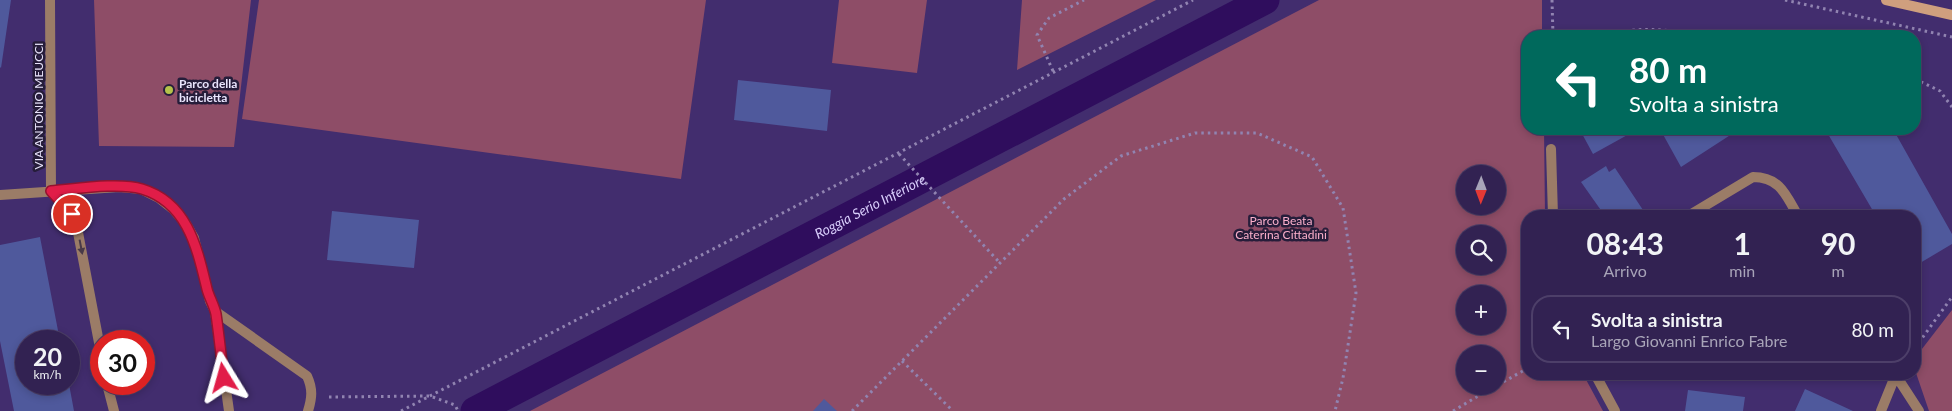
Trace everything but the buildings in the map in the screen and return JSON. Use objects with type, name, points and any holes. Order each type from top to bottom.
[{"type":"main road","points":[[1886,0],[1952,15]]},
{"type":"street","name":"VIA ANTONIO MEUCCI","points":[[50,0],[51,191]]},
{"type":"street","points":[[1551,149],[1553,210]]},
{"type":"street","points":[[1698,210],[1752,177],[1765,177],[1774,181],[1782,190],[1794,210]]},
{"type":"street","points":[[0,195],[119,187],[142,189],[166,203],[186,224],[194,238],[210,301],[215,311],[229,411]]},
{"type":"street","points":[[51,191],[72,214],[76,222],[97,330]]},
{"type":"street","points":[[215,311],[307,376],[311,384],[312,398],[308,411]]},
{"type":"street","points":[[1598,380],[1615,411]]},
{"type":"street","points":[[1881,411],[1894,380]]},
{"type":"street","points":[[1900,380],[1918,411]]},
{"type":"street","points":[[110,395],[114,411]]},
{"type":"path","points":[[1053,72],[1037,35],[1049,18],[1084,0]]},
{"type":"path","points":[[401,411],[1193,0]]},
{"type":"path","points":[[1552,0],[1553,30]]},
{"type":"path","points":[[1785,0],[1917,30]]},
{"type":"path","points":[[1629,30],[1657,30]]},
{"type":"path","points":[[1921,31],[1952,38]]},
{"type":"path","points":[[1921,82],[1940,92],[1952,107]]},
{"type":"path","points":[[852,411],[1064,199],[1121,156],[1195,133],[1257,133],[1312,157],[1343,208],[1356,293],[1343,378],[1335,411]]},
{"type":"path","points":[[899,154],[1000,263]]},
{"type":"path","points":[[1921,340],[1952,297]]},
{"type":"path","points":[[902,361],[953,411]]},
{"type":"path","points":[[1506,380],[1521,372]]},
{"type":"path","points":[[1453,411],[1481,395]]},
{"type":"path","points":[[312,398],[430,396],[456,405],[458,411]]},
{"type":"green space","name":"Parco della bicicletta","points":[[94,0],[251,0],[234,147],[99,146]]},
{"type":"green space","points":[[259,0],[706,0],[681,179],[242,119]]},
{"type":"green space","points":[[839,0],[927,0],[917,73],[832,63]]},
{"type":"green space","points":[[1022,0],[1156,0],[1017,70]]},
{"type":"green space","name":"Parco Beata Caterina Cittadini","points":[[1319,0],[1542,0],[1542,30],[1521,30],[1521,135],[1544,135],[1545,210],[1521,210],[1521,380],[1586,380],[1603,411],[530,411]]},
{"type":"green space","points":[[1952,310],[1952,411],[1929,411],[1918,380],[1921,380],[1921,350]]},
{"type":"waterway","name":"Roggia Serio Inferiore","points":[[475,411],[1265,0]]},
{"type":"place","name":"Parco della bicicletta","points":[[169,90]]},
{"type":"route","points":[[72,214],[51,191],[119,187],[142,189],[174,209],[194,238],[199,254],[210,301],[215,311],[224,378]]}]
